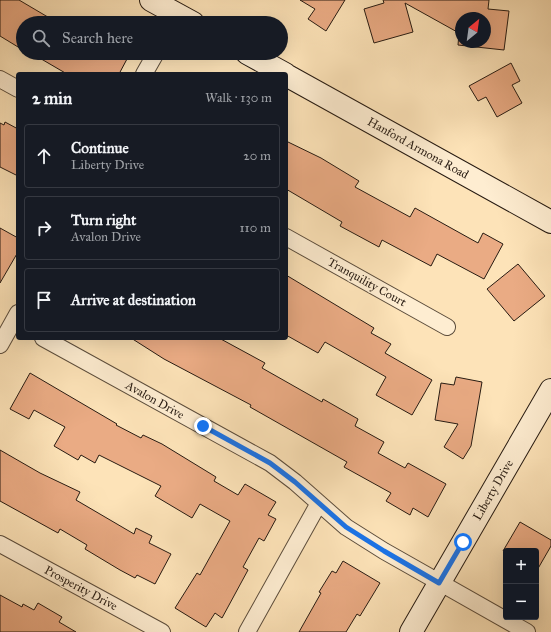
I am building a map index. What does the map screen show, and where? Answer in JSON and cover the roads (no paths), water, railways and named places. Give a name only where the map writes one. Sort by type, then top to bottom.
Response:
[{"type":"main road","points":[[152,0],[175,16]]},
{"type":"main road","name":"Hanford Armona Road","points":[[260,60],[282,72]]},
{"type":"main road","name":"Hanford Armona Road","points":[[288,75],[551,222]]},
{"type":"main road","name":"Liberty Drive","points":[[412,632],[551,390]]},
{"type":"street","points":[[145,72],[152,60]]},
{"type":"street","points":[[0,80],[16,88]]},
{"type":"street","name":"Tranquility Court","points":[[288,239],[447,326]]},
{"type":"street","points":[[0,346],[12,318]]},
{"type":"street","name":"Avalon Drive","points":[[47,340],[270,463],[346,527],[439,583],[527,632]]},
{"type":"street","points":[[247,632],[319,503]]},
{"type":"street","name":"Prosperity Drive","points":[[0,544],[162,632]]}]
